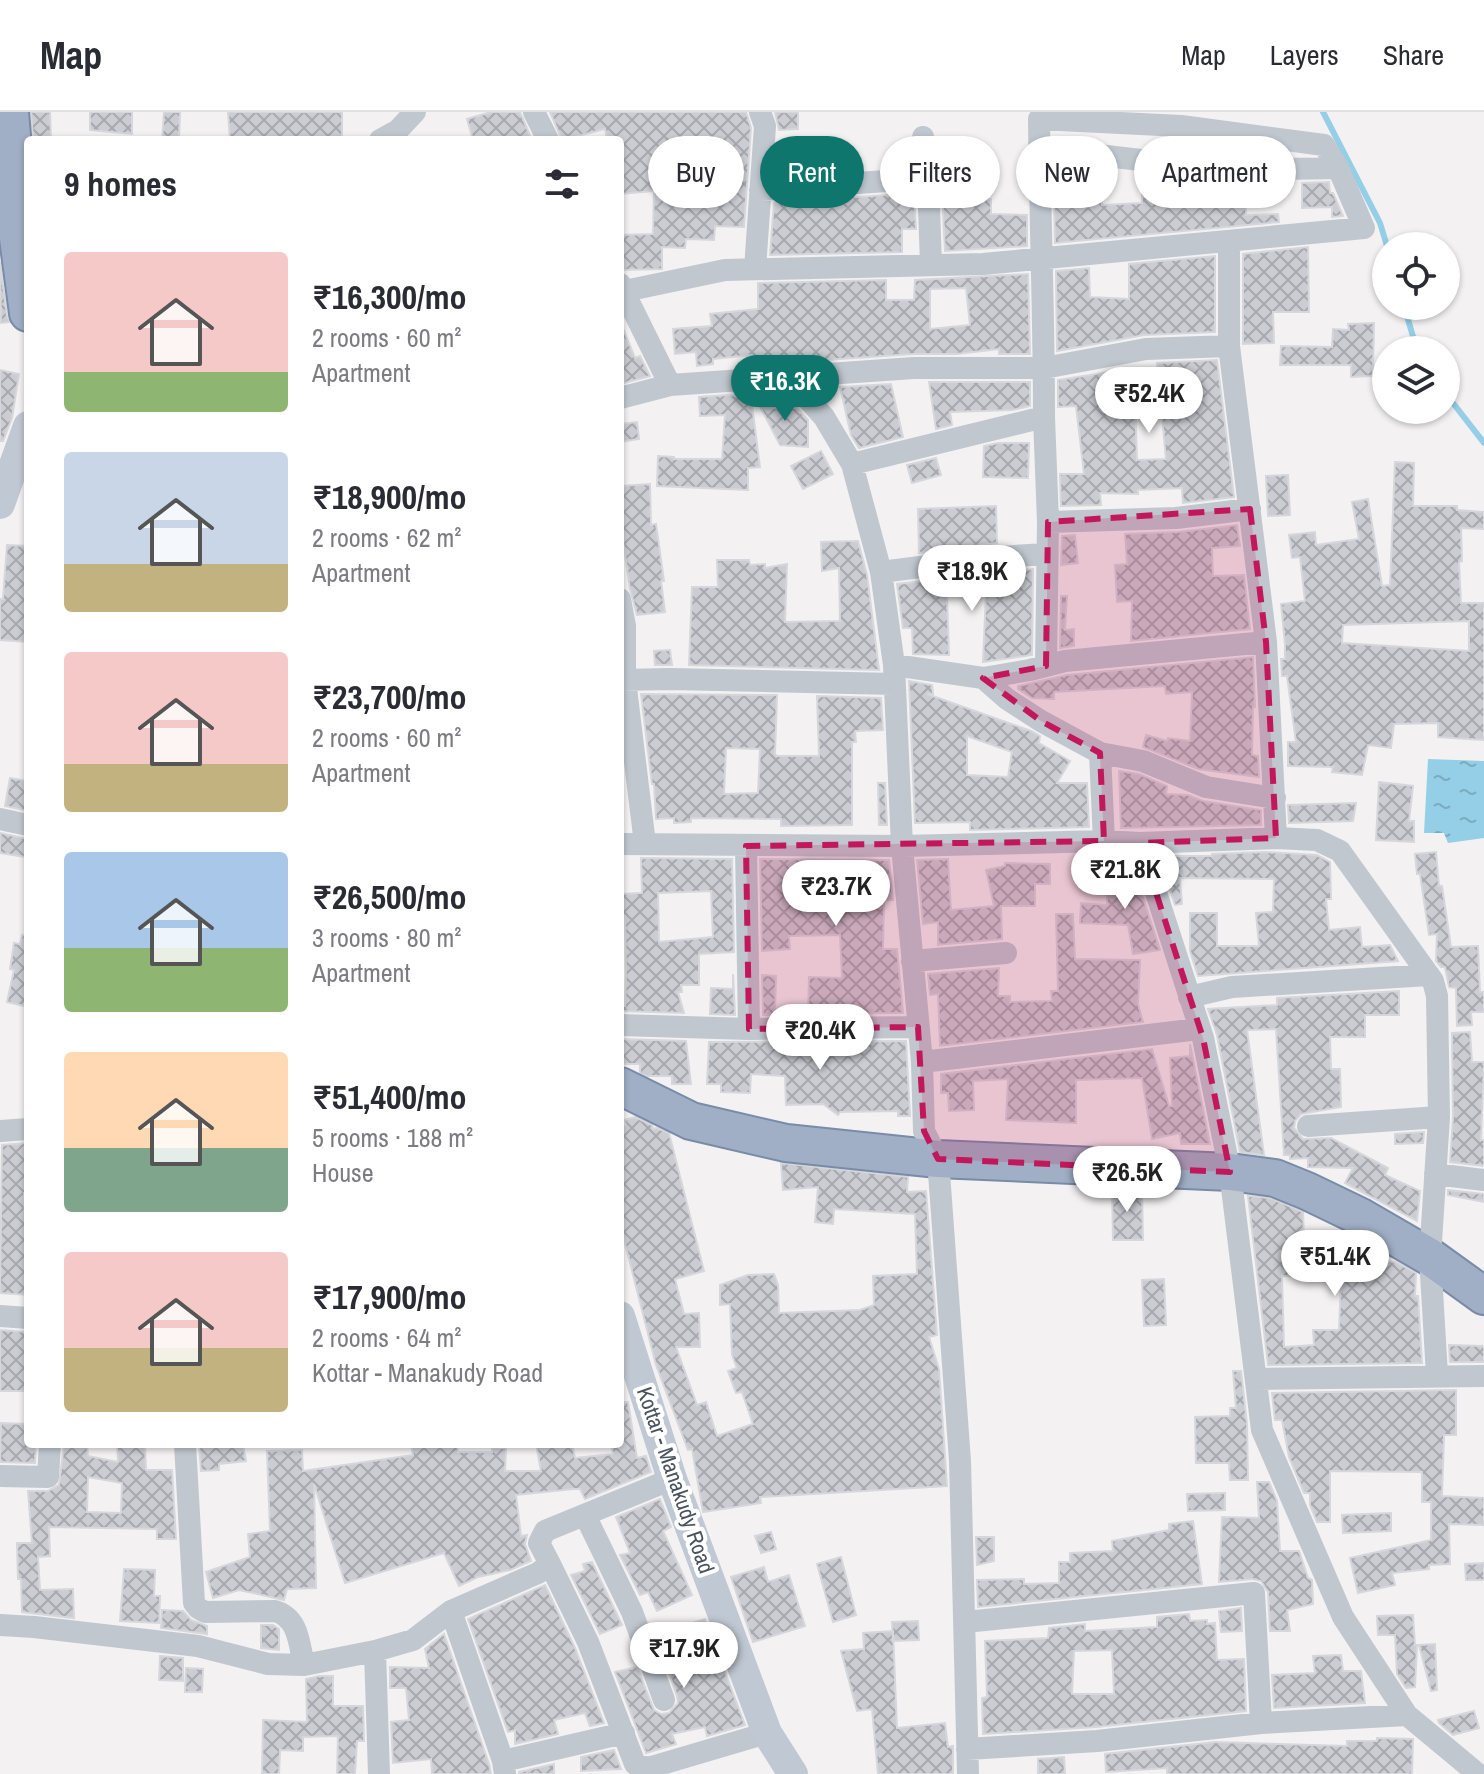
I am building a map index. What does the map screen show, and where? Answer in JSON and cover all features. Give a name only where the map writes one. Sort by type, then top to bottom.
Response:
[{"type":"highway","points":[[10,112],[16,232],[24,286]]},
{"type":"highway","points":[[624,1088],[691,1121],[786,1143],[938,1159],[1230,1172],[1275,1178],[1361,1217],[1430,1257],[1484,1296]]},
{"type":"main road","points":[[0,504],[5,474],[24,434]]},
{"type":"main road","name":"Kottar - Manakudy Road","points":[[624,1329],[672,1479],[767,1733],[793,1774]]},
{"type":"street","points":[[387,136],[398,130],[415,112]]},
{"type":"street","points":[[534,112],[546,136]]},
{"type":"street","points":[[760,112],[765,126],[764,136]]},
{"type":"street","points":[[624,288],[725,270],[931,265],[1040,258],[1364,228],[1338,168],[1324,145],[1181,126],[1039,119],[1039,136]]},
{"type":"street","points":[[1118,157],[1225,170],[1338,168]]},
{"type":"street","points":[[755,269],[760,190]]},
{"type":"street","points":[[929,208],[931,265]]},
{"type":"street","points":[[1040,208],[1048,522],[1046,666]]},
{"type":"street","points":[[1229,241],[1229,346],[1266,642],[1276,838]]},
{"type":"street","points":[[624,295],[670,385]]},
{"type":"street","points":[[624,397],[670,385],[914,368],[1044,368],[1146,349],[1229,346]]},
{"type":"street","points":[[783,379],[805,396],[824,417],[852,464],[881,572],[894,674],[902,846],[922,1062],[924,1131],[938,1159],[960,1461],[968,1774]]},
{"type":"street","points":[[852,464],[1044,417]]},
{"type":"street","points":[[1048,522],[1176,518],[1250,509]]},
{"type":"street","points":[[881,572],[1046,554]]},
{"type":"street","points":[[624,621],[624,644]]},
{"type":"street","points":[[624,680],[894,674],[983,678],[1065,661],[1266,642]]},
{"type":"street","points":[[983,678],[1007,699],[1041,721],[1100,753],[1143,761],[1206,787],[1275,798]]},
{"type":"street","points":[[624,694],[645,844]]},
{"type":"street","points":[[1100,753],[1104,841]]},
{"type":"street","points":[[0,819],[24,824]]},
{"type":"street","points":[[624,844],[902,846],[1276,838],[1317,840],[1340,851],[1429,975],[1437,996],[1439,1117],[1430,1257],[1437,1375]]},
{"type":"street","points":[[1140,843],[1199,1029],[1230,1172],[1262,1430],[1343,1617],[1407,1715],[1478,1774],[1484,1773]]},
{"type":"street","points":[[746,846],[749,1029]]},
{"type":"street","points":[[912,961],[1006,953]]},
{"type":"street","points":[[1189,997],[1232,987],[1429,975]]},
{"type":"street","points":[[624,1025],[749,1029],[918,1027]]},
{"type":"street","points":[[922,1062],[1199,1029]]},
{"type":"street","points":[[1308,1126],[1439,1117]]},
{"type":"street","points":[[0,1131],[24,1129]]},
{"type":"street","points":[[1435,1174],[1484,1180]]},
{"type":"street","points":[[0,1316],[24,1318]]},
{"type":"street","points":[[1256,1379],[1484,1376]]},
{"type":"street","points":[[0,1476],[48,1477],[50,1448]]},
{"type":"street","points":[[185,1448],[194,1603],[205,1612],[275,1611],[284,1614],[294,1625],[304,1665]]},
{"type":"street","points":[[672,1479],[541,1535],[539,1548],[588,1642],[635,1764],[648,1768],[767,1733]]},
{"type":"street","points":[[585,1515],[632,1612],[664,1700]]},
{"type":"street","points":[[0,1625],[198,1646],[268,1664],[304,1665],[413,1640],[451,1611],[538,1573],[550,1564]]},
{"type":"street","points":[[965,1622],[1254,1593],[1261,1723]]},
{"type":"street","points":[[451,1611],[504,1767],[624,1733]]},
{"type":"street","points":[[375,1651],[379,1774]]},
{"type":"street","points":[[967,1749],[1097,1741],[1261,1723],[1407,1715]]},
{"type":"highlighted area","points":[[1250,509],[1266,642],[1276,838],[1140,843],[1203,1038],[1230,1172],[938,1159],[924,1131],[918,1027],[749,1029],[746,846],[1104,841],[1100,753],[1041,721],[983,678],[1046,666],[1048,522]]},
{"type":"water","points":[[1428,759],[1484,761],[1484,838],[1448,843],[1444,833],[1424,833]]},
{"type":"building","points":[[31,112],[50,112],[51,136],[33,136]]},
{"type":"building","points":[[90,112],[132,112],[132,134],[90,130]]},
{"type":"building","points":[[164,112],[180,112],[179,136],[162,136]]},
{"type":"building","points":[[228,112],[342,112],[342,136],[230,136]]},
{"type":"building","points":[[491,112],[520,112],[530,136],[472,136],[467,119]]},
{"type":"building","points":[[550,112],[746,112],[751,128],[744,227],[715,226],[714,240],[686,239],[685,248],[662,247],[662,269],[624,270],[624,235],[653,234],[654,208],[744,208],[744,136],[648,136],[648,192],[624,194],[624,136],[606,136],[605,129],[578,136],[560,136]]},
{"type":"building","points":[[775,112],[798,112],[798,129],[779,130]]},
{"type":"building","points":[[1329,182],[1330,193],[1333,193],[1343,216],[1332,217],[1332,207],[1302,208],[1302,183]]},
{"type":"building","points":[[880,195],[880,208],[915,208],[916,229],[902,229],[902,252],[770,255],[774,208],[864,208],[864,197]]},
{"type":"building","points":[[1134,203],[1134,208],[1246,208],[1246,215],[1278,214],[1279,222],[1055,243],[1054,208],[1118,208],[1118,204]]},
{"type":"building","points":[[943,208],[991,208],[991,214],[1027,215],[1027,246],[945,251]]},
{"type":"building","points":[[1308,247],[1309,312],[1273,312],[1274,343],[1243,344],[1243,254]]},
{"type":"building","points":[[1215,256],[1215,332],[1144,335],[1057,351],[1056,271],[1089,268],[1090,297],[1129,299],[1129,264]]},
{"type":"building","points":[[0,262],[10,322],[1,323]]},
{"type":"building","points":[[1028,274],[1030,354],[999,354],[999,349],[767,364],[752,364],[752,355],[713,359],[713,364],[697,366],[696,352],[675,354],[673,329],[712,326],[710,314],[758,309],[758,283],[886,280],[886,300],[914,300],[915,280]],"holes":[[[966,288],[970,325],[930,329],[930,289]]]},
{"type":"building","points":[[1374,323],[1372,376],[1351,377],[1351,365],[1280,365],[1281,346],[1332,347],[1333,329],[1349,330],[1348,324]]},
{"type":"building","points":[[624,331],[635,358],[640,356],[650,376],[624,383]]},
{"type":"building","points":[[1217,360],[1234,497],[1183,503],[1182,488],[1138,490],[1138,494],[1100,493],[1101,505],[1061,506],[1060,474],[1084,474],[1076,406],[1058,407],[1058,380],[1134,368],[1137,460],[1166,459],[1157,363]]},
{"type":"building","points":[[0,370],[19,374],[12,418],[3,441],[0,441]]},
{"type":"building","points":[[929,382],[1030,382],[1030,406],[1012,410],[950,412],[952,425],[936,429]]},
{"type":"building","points":[[891,384],[903,437],[859,448],[851,435],[840,387]]},
{"type":"building","points":[[754,395],[774,396],[773,408],[797,408],[808,420],[808,447],[780,445]]},
{"type":"building","points":[[699,397],[751,397],[760,467],[748,468],[748,490],[657,486],[658,456],[722,459],[725,415],[700,416]]},
{"type":"building","points":[[637,422],[639,439],[624,441],[624,424]]},
{"type":"building","points":[[1029,443],[1028,478],[983,477],[984,446]]},
{"type":"building","points":[[821,451],[833,474],[803,489],[791,466]]},
{"type":"building","points":[[936,458],[941,475],[912,483],[907,465]]},
{"type":"building","points":[[1395,462],[1414,463],[1413,506],[1457,506],[1457,510],[1484,512],[1484,529],[1461,528],[1462,561],[1459,562],[1461,603],[1484,603],[1484,740],[1438,737],[1438,723],[1394,724],[1391,748],[1368,745],[1362,775],[1332,772],[1333,767],[1288,766],[1288,742],[1296,742],[1287,676],[1282,676],[1281,659],[1285,659],[1285,644],[1281,604],[1305,601],[1300,557],[1292,558],[1289,535],[1315,532],[1316,545],[1359,539],[1352,502],[1368,499],[1382,586],[1390,585]],"holes":[[[1469,621],[1469,651],[1342,643],[1343,625]]]},
{"type":"building","points":[[1288,475],[1290,515],[1268,516],[1266,476]]},
{"type":"building","points":[[650,484],[651,525],[656,524],[665,612],[637,615],[624,548],[624,486]]},
{"type":"building","points":[[996,506],[997,543],[919,553],[918,509]]},
{"type":"building","points":[[1237,525],[1240,546],[1212,548],[1213,576],[1244,575],[1250,629],[1131,641],[1132,601],[1117,602],[1115,565],[1127,564],[1125,534]]},
{"type":"building","points":[[1075,535],[1078,563],[1061,565],[1062,536]]},
{"type":"building","points":[[858,541],[867,575],[879,670],[689,665],[692,587],[718,587],[717,560],[749,560],[750,565],[765,564],[765,568],[787,564],[785,622],[840,621],[839,568],[822,571],[821,542]]},
{"type":"building","points":[[7,545],[24,546],[24,642],[0,640],[0,599],[3,599]]},
{"type":"building","points":[[1033,569],[1032,655],[983,662],[986,592],[947,595],[949,655],[913,654],[912,628],[903,628],[897,584]]},
{"type":"building","points":[[1061,596],[1067,596],[1065,630],[1074,629],[1074,646],[1060,648]]},
{"type":"building","points":[[670,650],[672,665],[655,665],[654,651]]},
{"type":"building","points":[[1253,657],[1255,707],[1252,755],[1258,756],[1259,777],[1198,769],[1143,747],[1146,735],[1167,741],[1168,738],[1190,741],[1192,692],[1166,694],[1165,686],[1054,692],[1054,699],[1032,698],[1018,689],[1018,686],[1067,675]]},
{"type":"building","points":[[909,681],[932,685],[933,694],[927,694],[1040,736],[1039,743],[1070,761],[1057,783],[1087,783],[1089,827],[970,830],[970,822],[915,823]],"holes":[[[967,736],[1012,752],[1008,777],[967,775]]]},
{"type":"building","points":[[641,694],[777,695],[777,756],[819,756],[817,696],[881,698],[883,730],[855,731],[856,742],[852,742],[852,825],[781,826],[781,819],[691,818],[691,822],[674,823],[674,818],[656,819]],"holes":[[[726,748],[760,749],[758,793],[724,794]]]},
{"type":"building","points":[[1119,771],[1139,774],[1167,786],[1166,794],[1188,795],[1203,801],[1261,810],[1261,825],[1121,828]]},
{"type":"building","points":[[10,778],[24,780],[24,810],[5,806]]},
{"type":"building","points":[[1379,782],[1413,786],[1409,821],[1414,821],[1414,842],[1376,840]]},
{"type":"building","points":[[878,783],[885,783],[887,825],[879,825]]},
{"type":"building","points":[[1356,803],[1353,821],[1289,823],[1288,805]]},
{"type":"building","points":[[0,833],[24,838],[24,857],[0,853]]},
{"type":"building","points":[[1265,852],[1317,855],[1330,862],[1331,899],[1326,899],[1329,930],[1360,927],[1362,947],[1390,945],[1398,961],[1198,976],[1190,951],[1190,913],[1217,913],[1217,946],[1259,946],[1256,913],[1273,912],[1274,879],[1180,878],[1182,904],[1175,905],[1159,856]]},
{"type":"building","points":[[1436,852],[1451,947],[1478,946],[1484,1012],[1471,1012],[1472,1025],[1457,1026],[1456,988],[1449,987],[1445,967],[1436,961],[1437,934],[1429,935],[1415,854]]},
{"type":"building","points":[[641,858],[732,859],[734,952],[699,954],[699,985],[681,985],[682,992],[678,992],[684,1013],[624,1011],[624,894],[642,893]],"holes":[[[711,891],[713,937],[659,942],[658,893]]]},
{"type":"building","points":[[760,859],[889,860],[893,900],[884,900],[883,949],[897,949],[903,1013],[808,1014],[809,977],[842,978],[840,935],[789,936],[790,949],[762,951]]},
{"type":"building","points":[[948,859],[951,910],[994,906],[986,870],[1005,866],[1005,863],[1050,864],[1050,884],[1035,884],[1035,906],[1001,906],[1002,939],[938,945],[938,922],[923,924],[917,860]]},
{"type":"building","points":[[1131,861],[1160,950],[1133,954],[1128,925],[1080,923],[1081,903],[1107,905],[1107,895],[1116,895],[1116,864],[1131,864]]},
{"type":"building","points":[[1056,914],[1073,914],[1075,959],[1140,960],[1138,1004],[1143,1022],[940,1046],[938,994],[930,995],[928,974],[999,968],[998,996],[1010,996],[1010,1002],[1052,1001],[1051,991],[1058,991]]},
{"type":"building","points":[[24,935],[24,1006],[7,1002],[14,970],[10,969],[14,943],[20,944]]},
{"type":"building","points":[[733,974],[735,1015],[710,1014],[711,988],[733,989]]},
{"type":"building","points":[[762,975],[776,976],[775,1015],[763,1015]]},
{"type":"building","points":[[1399,991],[1399,1015],[1365,1015],[1365,1037],[1330,1037],[1331,1069],[1340,1069],[1341,1107],[1301,1114],[1294,1128],[1303,1139],[1331,1138],[1388,1168],[1385,1175],[1420,1191],[1417,1221],[1345,1183],[1353,1168],[1308,1167],[1308,1158],[1290,1159],[1290,1155],[1284,1155],[1276,1029],[1247,1030],[1264,1155],[1240,1152],[1217,1035],[1208,1009],[1277,1005],[1277,998]]},
{"type":"building","points":[[1470,1032],[1472,1062],[1484,1062],[1481,1140],[1484,1140],[1484,1166],[1450,1162],[1452,1033]]},
{"type":"building","points":[[624,1039],[686,1041],[691,1084],[672,1084],[672,1076],[646,1076],[640,1073],[640,1064],[624,1064]]},
{"type":"building","points":[[906,1041],[910,1116],[898,1116],[898,1111],[840,1112],[838,1115],[823,1104],[786,1105],[785,1076],[751,1074],[750,1093],[721,1092],[721,1084],[707,1084],[709,1042]]},
{"type":"building","points":[[1190,1044],[1210,1144],[1181,1144],[1180,1133],[1152,1139],[1142,1078],[1076,1080],[1076,1123],[1006,1120],[1008,1079],[973,1081],[974,1110],[949,1111],[948,1093],[941,1093],[941,1074],[1152,1049],[1169,1106],[1172,1106],[1170,1058],[1190,1056]]},
{"type":"building","points":[[635,1117],[652,1125],[653,1129],[669,1133],[704,1271],[675,1279],[684,1314],[699,1313],[700,1347],[676,1347],[697,1405],[706,1402],[717,1436],[753,1424],[742,1392],[736,1393],[728,1371],[737,1368],[732,1355],[730,1304],[720,1305],[720,1285],[748,1275],[774,1274],[778,1285],[779,1313],[860,1310],[874,1305],[873,1276],[917,1274],[915,1214],[834,1209],[833,1224],[815,1222],[818,1187],[783,1190],[781,1163],[908,1177],[907,1192],[926,1191],[937,1335],[929,1337],[939,1369],[947,1486],[760,1497],[761,1503],[703,1512],[692,1449],[688,1450],[656,1365],[624,1240],[624,1120]]},
{"type":"building","points":[[1424,1132],[1423,1143],[1395,1144],[1395,1134]]},
{"type":"building","points":[[24,1143],[24,1295],[0,1293],[2,1145]]},
{"type":"building","points":[[1112,1188],[1142,1189],[1143,1240],[1113,1240]]},
{"type":"building","points":[[1448,1190],[1484,1194],[1484,1202],[1448,1195]]},
{"type":"building","points":[[1248,1196],[1270,1198],[1303,1212],[1304,1237],[1296,1238],[1297,1276],[1282,1276],[1284,1347],[1314,1345],[1313,1330],[1339,1330],[1343,1232],[1356,1238],[1352,1250],[1363,1251],[1363,1260],[1396,1262],[1416,1273],[1415,1296],[1418,1296],[1422,1363],[1268,1365]]},
{"type":"building","points":[[1164,1279],[1166,1325],[1144,1326],[1142,1280]]},
{"type":"building","points":[[0,1330],[24,1332],[24,1391],[0,1391]]},
{"type":"building","points":[[1449,1345],[1484,1346],[1484,1362],[1450,1362]]},
{"type":"building","points":[[1233,1371],[1241,1371],[1247,1424],[1248,1480],[1230,1480],[1229,1463],[1196,1463],[1195,1417],[1230,1416],[1230,1408],[1236,1408]]},
{"type":"building","points":[[1456,1390],[1456,1435],[1444,1435],[1442,1496],[1484,1498],[1484,1525],[1449,1524],[1450,1564],[1392,1573],[1395,1585],[1358,1593],[1350,1558],[1431,1540],[1431,1502],[1422,1502],[1422,1472],[1330,1471],[1330,1522],[1317,1522],[1310,1505],[1310,1493],[1304,1493],[1289,1457],[1282,1420],[1275,1420],[1272,1393]]},
{"type":"building","points":[[624,1402],[628,1402],[637,1458],[646,1456],[651,1472],[585,1499],[580,1489],[516,1495],[521,1536],[527,1535],[525,1544],[531,1561],[510,1570],[478,1577],[459,1586],[444,1553],[345,1583],[314,1484],[316,1588],[287,1589],[284,1600],[239,1590],[213,1598],[206,1572],[250,1557],[248,1534],[270,1531],[267,1451],[302,1450],[303,1471],[413,1455],[412,1448],[492,1452],[492,1448],[506,1448],[505,1471],[541,1471],[537,1448],[573,1448],[575,1458],[613,1454],[612,1448],[624,1448]]},
{"type":"building","points":[[1,1423],[24,1424],[24,1448],[36,1448],[35,1463],[0,1462]]},
{"type":"building","points":[[64,1448],[87,1448],[88,1456],[118,1462],[117,1448],[145,1448],[146,1470],[172,1470],[176,1539],[157,1539],[157,1529],[49,1527],[50,1556],[38,1557],[40,1590],[73,1589],[74,1618],[22,1612],[17,1543],[32,1543],[28,1491],[48,1491],[59,1485]],"holes":[[[88,1477],[122,1483],[121,1513],[87,1512]]]},
{"type":"building","points":[[199,1448],[244,1448],[246,1461],[219,1464],[219,1470],[201,1471]]},
{"type":"building","points":[[1257,1482],[1269,1482],[1277,1501],[1280,1551],[1299,1551],[1308,1578],[1312,1580],[1313,1604],[1287,1610],[1290,1631],[1270,1631],[1268,1592],[1261,1581],[1219,1582],[1222,1517],[1259,1518]]},
{"type":"building","points":[[1225,1493],[1225,1510],[1188,1511],[1187,1494]]},
{"type":"building","points":[[660,1499],[671,1527],[663,1531],[692,1595],[657,1611],[648,1592],[640,1595],[620,1555],[630,1553],[616,1517]]},
{"type":"building","points":[[1391,1513],[1391,1531],[1343,1533],[1342,1515]]},
{"type":"building","points":[[1193,1521],[1202,1584],[978,1607],[977,1580],[1024,1579],[1024,1584],[1059,1583],[1059,1562],[1070,1562],[1070,1553],[1113,1551],[1112,1541],[1169,1530],[1169,1524]]},
{"type":"building","points":[[771,1532],[776,1549],[761,1553],[755,1536]]},
{"type":"building","points":[[976,1537],[994,1537],[994,1561],[977,1565]]},
{"type":"building","points":[[841,1557],[856,1615],[833,1622],[817,1564]]},
{"type":"building","points":[[592,1562],[622,1625],[600,1634],[571,1575],[585,1571],[583,1564]]},
{"type":"building","points":[[1484,1563],[1484,1580],[1466,1580],[1465,1564]]},
{"type":"building","points":[[764,1567],[768,1582],[789,1575],[805,1626],[753,1642],[731,1577]]},
{"type":"building","points":[[124,1569],[155,1570],[154,1596],[160,1596],[159,1623],[120,1621]]},
{"type":"building","points":[[545,1585],[575,1648],[604,1723],[590,1726],[585,1713],[554,1720],[558,1734],[515,1744],[515,1730],[508,1732],[468,1619]]},
{"type":"building","points":[[1241,1608],[1242,1631],[1221,1632],[1219,1611]]},
{"type":"building","points":[[162,1610],[183,1611],[191,1620],[207,1626],[207,1634],[161,1628]]},
{"type":"building","points":[[1189,1614],[1190,1621],[1215,1623],[1217,1660],[1244,1659],[1246,1711],[1096,1727],[983,1734],[982,1698],[987,1697],[985,1641],[1048,1638],[1049,1628],[1085,1624],[1085,1631],[1157,1627],[1157,1617]],"holes":[[[1112,1650],[1114,1694],[1072,1694],[1074,1651]]]},
{"type":"building","points":[[1413,1615],[1417,1645],[1415,1687],[1406,1688],[1397,1674],[1395,1635],[1378,1635],[1377,1616]]},
{"type":"building","points":[[705,1619],[745,1725],[707,1736],[705,1727],[672,1734],[676,1744],[646,1753],[615,1672],[637,1667],[654,1710],[661,1714],[669,1713],[678,1703],[677,1696],[655,1635]]},
{"type":"building","points":[[918,1621],[919,1640],[893,1641],[892,1622]]},
{"type":"building","points":[[261,1625],[273,1625],[279,1629],[279,1650],[261,1648]]},
{"type":"building","points":[[893,1631],[897,1728],[945,1723],[948,1747],[953,1746],[953,1774],[878,1774],[872,1709],[857,1711],[841,1651],[864,1649],[863,1633]]},
{"type":"building","points":[[444,1634],[491,1774],[432,1774],[431,1759],[393,1763],[391,1722],[409,1720],[406,1688],[390,1688],[390,1667],[429,1668],[425,1649]]},
{"type":"building","points":[[1435,1644],[1437,1690],[1431,1691],[1419,1645]]},
{"type":"building","points":[[1341,1655],[1343,1671],[1361,1671],[1365,1703],[1274,1708],[1272,1675],[1315,1673],[1313,1656]]},
{"type":"building","points":[[160,1656],[183,1658],[183,1681],[159,1680]]},
{"type":"building","points":[[186,1668],[203,1669],[202,1692],[185,1692]]},
{"type":"building","points":[[333,1676],[333,1706],[363,1706],[364,1741],[357,1741],[355,1774],[337,1774],[338,1736],[303,1737],[303,1751],[280,1750],[279,1774],[262,1774],[263,1720],[307,1722],[306,1679]]},
{"type":"building","points":[[1474,1711],[1479,1728],[1453,1735],[1438,1720]]},
{"type":"building","points":[[1377,1738],[1413,1739],[1412,1774],[1167,1774],[1167,1768],[1106,1772],[1105,1754],[1215,1742],[1347,1746],[1347,1741],[1377,1741]]},
{"type":"building","points":[[614,1750],[621,1769],[581,1771],[581,1757]]},
{"type":"building","points":[[1064,1757],[1065,1774],[1038,1774],[1038,1759]]},
{"type":"building","points":[[554,1764],[554,1774],[519,1774],[519,1772]]},
{"type":"waterway","points":[[1323,112],[1383,232]]},
{"type":"waterway","points":[[1408,320],[1413,336]]},
{"type":"waterway","points":[[1460,412],[1484,443]]}]
